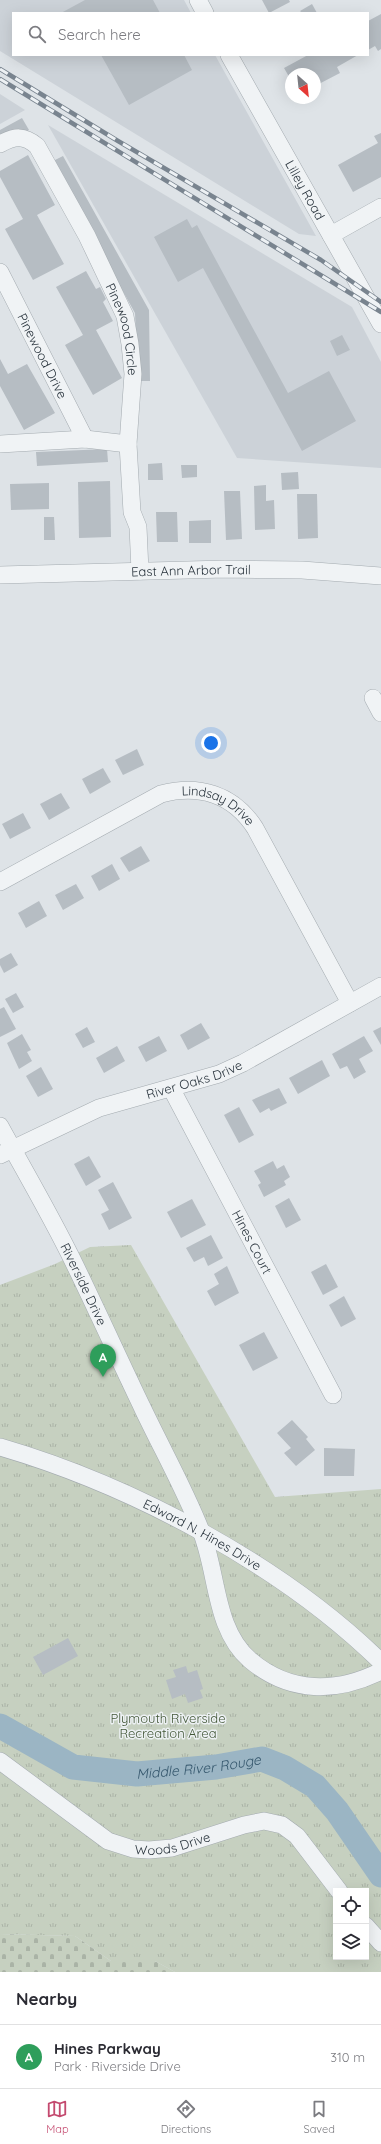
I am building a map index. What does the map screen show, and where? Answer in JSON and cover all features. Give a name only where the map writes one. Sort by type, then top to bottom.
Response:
[{"type":"street","points":[[198,0],[204,12]]},
{"type":"street","name":"Lilley Road","points":[[230,56],[381,324]]},
{"type":"street","name":"Pinewood Circle","points":[[0,144],[20,137],[30,140],[37,146],[87,236],[125,316],[133,374],[128,444]]},
{"type":"street","points":[[331,235],[381,207]]},
{"type":"street","name":"Pinewood Drive","points":[[0,272],[85,439]]},
{"type":"street","points":[[0,444],[85,439],[128,444],[132,512],[138,526],[135,571]]},
{"type":"street","name":"East Ann Arbor Trail","points":[[0,575],[281,569],[381,576]]},
{"type":"street","points":[[373,698],[381,713]]},
{"type":"street","name":"Lindsay Drive","points":[[0,882],[161,794],[188,789],[202,790],[217,794],[240,809],[255,828],[350,1003]]},
{"type":"street","name":"River Oaks Drive","points":[[6,1152],[99,1108],[136,1096],[171,1088],[219,1074],[243,1063],[381,986]]},
{"type":"street","name":"Hines Court","points":[[171,1088],[333,1395]]},
{"type":"street","name":"Riverside Drive","points":[[0,1126],[6,1152],[71,1258],[202,1532],[214,1585],[233,1639],[250,1660],[276,1677],[312,1688],[343,1686],[363,1680],[381,1671]]},
{"type":"street","name":"Edward N. Hines Drive","points":[[0,1447],[56,1465],[107,1486],[202,1532],[262,1568],[321,1610],[357,1639],[381,1662]]},
{"type":"street","name":"Woods Drive","points":[[0,1761],[108,1841],[132,1849],[149,1850],[172,1848],[244,1825],[264,1821],[282,1825],[297,1836],[337,1888]]},
{"type":"street","points":[[369,1929],[381,1943]]},
{"type":"shaded area","points":[[0,0],[184,0],[190,12],[12,12],[12,56],[216,56],[316,236],[299,234],[0,51]]},
{"type":"shaded area","points":[[0,94],[25,110],[0,124]]},
{"type":"shaded area","points":[[48,125],[352,307],[381,362],[381,468],[237,458]]},
{"type":"green space","name":"Plymouth Riverside Recreation Area","points":[[131,1245],[275,1497],[381,1489],[381,1972],[175,1972],[155,1961],[111,1961],[75,1936],[0,1934],[0,1285],[55,1264],[90,1247]]},
{"type":"green space","points":[[0,1934],[75,1936],[111,1961],[155,1961],[175,1972],[0,1972]]},
{"type":"building","points":[[85,0],[153,0],[159,12],[63,12]]},
{"type":"building","points":[[262,0],[289,0],[290,2],[268,12]]},
{"type":"building","points":[[312,4],[316,12],[301,12],[300,11]]},
{"type":"building","points":[[381,14],[381,49],[378,51],[375,46],[369,49],[369,20]]},
{"type":"building","points":[[102,56],[185,56],[192,70],[129,105]]},
{"type":"building","points":[[306,56],[356,56],[337,67],[340,73],[321,83],[321,68],[285,68],[285,70],[284,68]]},
{"type":"building","points":[[22,118],[29,130],[0,146],[0,130]]},
{"type":"building","points":[[381,133],[381,177],[353,192],[338,165],[378,143],[374,136]]},
{"type":"building","points":[[28,155],[55,205],[37,215],[64,264],[33,280],[5,229],[23,219],[0,177],[0,171]]},
{"type":"building","points":[[63,156],[149,310],[150,381],[138,381],[135,313],[51,162]]},
{"type":"building","points":[[187,219],[192,228],[197,225],[288,393],[329,371],[356,421],[302,451],[203,268],[178,282],[154,237]]},
{"type":"building","points":[[86,271],[96,289],[100,287],[106,299],[103,302],[113,321],[96,330],[122,378],[93,395],[65,345],[83,335],[56,287]]},
{"type":"building","points":[[342,335],[350,350],[337,356],[330,341]]},
{"type":"building","points":[[0,359],[8,374],[27,364],[55,413],[24,430],[0,386]]},
{"type":"building","points":[[107,449],[108,462],[37,466],[36,452]]},
{"type":"building","points":[[162,463],[163,480],[148,480],[148,464]]},
{"type":"building","points":[[181,465],[197,465],[197,477],[182,478]]},
{"type":"building","points":[[298,472],[299,489],[282,490],[281,473]]},
{"type":"building","points":[[110,481],[111,537],[79,538],[78,482]]},
{"type":"building","points":[[49,483],[49,509],[11,510],[10,484]]},
{"type":"building","points":[[266,485],[266,501],[274,500],[275,529],[255,530],[254,486]]},
{"type":"building","points":[[224,491],[240,491],[242,539],[226,540]]},
{"type":"building","points":[[297,494],[317,494],[318,538],[298,539]]},
{"type":"building","points":[[156,512],[177,512],[178,542],[157,542]]},
{"type":"building","points":[[44,517],[54,517],[55,540],[44,540]]},
{"type":"building","points":[[211,520],[211,543],[189,543],[189,521]]},
{"type":"building","points":[[137,749],[144,765],[123,775],[115,760]]},
{"type":"building","points":[[103,768],[111,782],[90,794],[82,779]]},
{"type":"building","points":[[61,793],[70,808],[49,820],[40,804]]},
{"type":"building","points":[[23,813],[31,828],[10,839],[2,824]]},
{"type":"building","points":[[141,846],[150,861],[129,872],[120,858]]},
{"type":"building","points":[[112,864],[120,879],[99,891],[91,876]]},
{"type":"building","points":[[76,884],[84,898],[63,910],[55,895]]},
{"type":"building","points":[[39,901],[47,916],[26,928],[18,913]]},
{"type":"building","points":[[11,953],[18,965],[4,973],[0,965],[0,959]]},
{"type":"building","points":[[16,993],[24,1007],[13,1013],[5,999]]},
{"type":"building","points":[[4,1007],[16,1029],[0,1037],[0,1009]]},
{"type":"building","points":[[201,1023],[210,1038],[188,1050],[180,1035]]},
{"type":"building","points":[[87,1027],[95,1042],[83,1048],[75,1034]]},
{"type":"building","points":[[381,1027],[381,1045],[373,1031]]},
{"type":"building","points":[[22,1034],[31,1050],[27,1052],[32,1061],[19,1069],[7,1043]]},
{"type":"building","points":[[159,1036],[167,1051],[146,1062],[138,1047]]},
{"type":"building","points":[[364,1036],[373,1051],[359,1059],[366,1072],[354,1079],[347,1066],[340,1069],[332,1054]]},
{"type":"building","points":[[117,1046],[125,1061],[104,1073],[96,1058]]},
{"type":"building","points":[[322,1060],[330,1076],[298,1094],[289,1078]]},
{"type":"building","points":[[41,1067],[53,1089],[38,1097],[26,1076]]},
{"type":"building","points":[[279,1088],[287,1103],[271,1111],[269,1108],[260,1113],[252,1100]]},
{"type":"building","points":[[239,1107],[254,1135],[239,1143],[224,1115]]},
{"type":"building","points":[[89,1156],[101,1177],[86,1186],[74,1164]]},
{"type":"building","points":[[273,1161],[277,1169],[284,1165],[290,1177],[284,1181],[286,1185],[264,1197],[258,1185],[261,1183],[254,1171]]},
{"type":"building","points":[[113,1182],[132,1218],[109,1230],[101,1214],[109,1210],[98,1190]]},
{"type":"building","points":[[289,1198],[301,1220],[286,1228],[275,1206]]},
{"type":"building","points":[[192,1199],[206,1225],[181,1238],[167,1212]]},
{"type":"building","points":[[211,1235],[223,1258],[208,1266],[204,1257],[194,1262],[186,1248]]},
{"type":"building","points":[[326,1264],[338,1287],[323,1295],[311,1272]]},
{"type":"building","points":[[227,1266],[239,1293],[215,1306],[207,1291],[219,1284],[214,1274]]},
{"type":"building","points":[[344,1296],[356,1319],[341,1327],[329,1305]]},
{"type":"building","points":[[264,1332],[278,1358],[253,1371],[239,1345]]},
{"type":"building","points":[[292,1420],[308,1437],[306,1439],[315,1450],[296,1466],[284,1453],[291,1448],[277,1433]]},
{"type":"building","points":[[324,1448],[355,1449],[354,1476],[324,1476]]},
{"type":"building","points":[[68,1638],[78,1656],[43,1675],[33,1657]]},
{"type":"building","points":[[186,1666],[188,1673],[197,1670],[203,1689],[200,1690],[203,1698],[188,1703],[185,1694],[172,1699],[166,1680],[176,1677],[173,1670]]},
{"type":"waterway","name":"Middle River Rouge","points":[[0,1726],[73,1767],[137,1774],[216,1767],[262,1759],[285,1768],[315,1786],[337,1811],[381,1875]]},
{"type":"railway","points":[[0,69],[118,141],[321,260],[381,302]]},
{"type":"railway","points":[[0,79],[381,312]]},
{"type":"place","name":"Hines Parkway","points":[[103,1377]]}]
